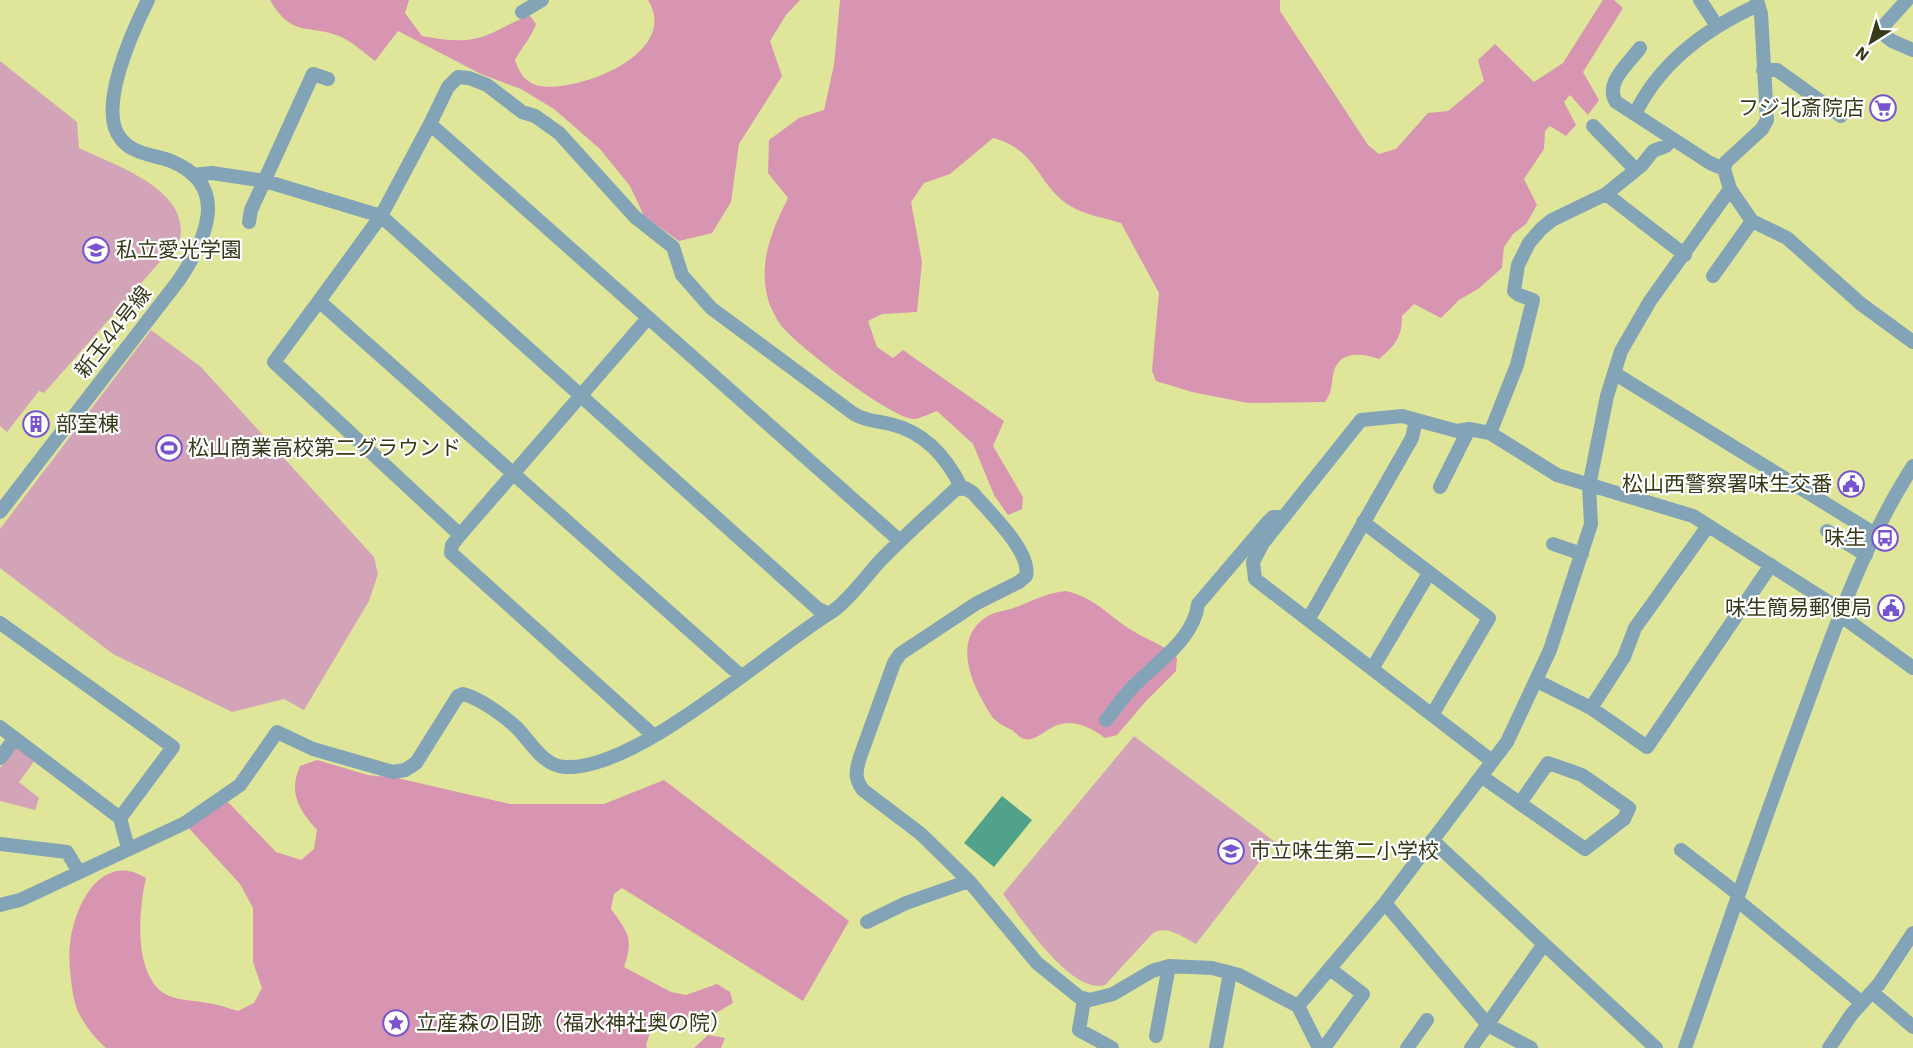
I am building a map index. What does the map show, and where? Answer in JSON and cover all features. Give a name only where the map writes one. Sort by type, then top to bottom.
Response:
[{"type":"street","points":[[148,0],[134,28],[112,101],[113,119],[120,139],[140,152],[172,162],[193,175],[212,173],[265,181],[381,216],[818,609],[827,613]]},
{"type":"street","points":[[522,12],[542,0]]},
{"type":"street","points":[[1700,0],[1717,26]]},
{"type":"street","points":[[1907,0],[1879,31],[1913,50]]},
{"type":"street","points":[[1635,114],[1643,97],[1680,53],[1717,26],[1758,2],[1761,14],[1767,120],[1762,129],[1726,162],[1724,169],[1730,189],[1752,221],[1787,238],[1861,304],[1913,342]]},
{"type":"street","points":[[1640,48],[1612,86],[1611,94],[1616,102],[1672,139],[1724,169]]},
{"type":"street","points":[[1763,70],[1777,70],[1841,116]]},
{"type":"street","points":[[249,222],[251,210],[313,74],[328,79]]},
{"type":"street","points":[[460,535],[274,363],[381,216],[448,87],[458,78],[469,78],[487,86],[522,112],[535,116],[559,133],[635,217],[673,248],[678,255],[677,268],[711,308],[854,414],[871,421],[912,431],[923,437],[955,474],[962,489]]},
{"type":"street","points":[[430,124],[900,541]]},
{"type":"street","points":[[1593,126],[1636,170]]},
{"type":"street","points":[[1490,433],[1517,365],[1533,300],[1514,291],[1518,265],[1529,243],[1552,220],[1606,194],[1636,170],[1653,151],[1666,146],[1672,139]]},
{"type":"street","name":"新玉44号線","points":[[0,512],[179,280],[198,251],[210,217],[203,189],[193,175]]},
{"type":"street","points":[[1299,1006],[1385,903],[1507,742],[1538,681],[1564,611],[1591,524],[1589,486],[1620,351],[1633,327],[1730,189]]},
{"type":"street","points":[[1606,194],[1685,255]]},
{"type":"street","points":[[1713,276],[1752,221]]},
{"type":"street","points":[[319,301],[513,476],[741,676]]},
{"type":"street","points":[[648,318],[582,397],[460,535],[452,545],[451,553],[654,736]]},
{"type":"street","points":[[1614,373],[1875,534]]},
{"type":"street","points":[[1492,761],[1255,579],[1253,573],[1256,553],[1361,420],[1402,416],[1458,431],[1469,429],[1490,433],[1557,475],[1693,516],[1840,612],[1913,668]]},
{"type":"street","points":[[1308,620],[1412,438],[1416,420]]},
{"type":"street","points":[[1440,487],[1469,429]]},
{"type":"street","points":[[1685,1048],[1840,612],[1875,534],[1913,466]]},
{"type":"street","points":[[0,905],[20,900],[184,823],[240,785],[277,732],[313,749],[393,772],[405,770],[416,763],[463,693],[507,719],[533,747],[555,765],[565,767],[593,764],[613,758],[654,736],[834,610],[900,541],[956,489],[962,489],[973,493],[1017,546],[1026,560],[1026,576],[978,603],[900,654],[894,663],[856,771],[856,781],[863,790],[921,834],[969,881],[1022,947],[1084,1000],[1098,999],[1113,994],[1152,971],[1169,966],[1212,968],[1269,989],[1299,1006],[1319,1048]]},
{"type":"street","points":[[1106,720],[1129,690],[1160,664],[1197,616],[1198,604],[1267,523],[1273,517],[1284,517]]},
{"type":"street","points":[[1363,522],[1489,618],[1432,715]]},
{"type":"street","points":[[1591,708],[1624,657],[1635,628],[1708,526]]},
{"type":"street","points":[[1827,531],[1866,555]]},
{"type":"street","points":[[1553,544],[1582,554]]},
{"type":"street","points":[[1538,681],[1591,708],[1647,747],[1770,565]]},
{"type":"street","points":[[1372,669],[1430,573]]},
{"type":"street","points":[[0,623],[173,747],[120,818]]},
{"type":"street","points":[[0,727],[120,818],[128,848]]},
{"type":"street","points":[[0,758],[15,738]]},
{"type":"street","points":[[1481,776],[1585,849],[1624,819],[1629,808],[1582,775],[1548,763],[1520,803]]},
{"type":"street","points":[[1432,840],[1656,1048]]},
{"type":"street","points":[[0,844],[67,852],[80,872]]},
{"type":"street","points":[[1681,850],[1862,1003]]},
{"type":"street","points":[[867,922],[906,903],[969,881]]},
{"type":"street","points":[[1385,903],[1488,1025],[1531,1048]]},
{"type":"street","points":[[1829,1048],[1913,933]]},
{"type":"street","points":[[1472,1048],[1544,944]]},
{"type":"street","points":[[1156,1036],[1169,966]]},
{"type":"street","points":[[1324,1048],[1363,994],[1330,969]]},
{"type":"street","points":[[1216,1048],[1230,973]]},
{"type":"street","points":[[1872,992],[1913,1027]]},
{"type":"street","points":[[1084,1000],[1079,1030],[1112,1048]]},
{"type":"street","points":[[1407,1048],[1427,1020]]},
{"type":"shaded area","points":[[270,0],[409,0],[405,13],[422,36],[450,40],[485,36],[530,16],[536,24],[515,60],[523,76],[530,82],[539,86],[557,86],[578,83],[600,76],[621,66],[639,52],[651,37],[654,19],[648,0],[800,0],[786,15],[770,41],[782,76],[739,144],[731,202],[712,233],[679,241],[644,216],[630,186],[600,149],[554,109],[521,89],[481,74],[398,31],[375,61],[344,38],[293,25],[278,12]]},
{"type":"shaded area","points":[[840,0],[1280,0],[1280,11],[1368,145],[1379,154],[1396,149],[1428,113],[1448,111],[1484,81],[1478,60],[1495,44],[1534,82],[1563,63],[1603,0],[1614,0],[1623,8],[1583,72],[1599,100],[1588,115],[1570,95],[1564,102],[1576,125],[1566,136],[1550,126],[1545,131],[1544,149],[1524,179],[1537,205],[1526,224],[1513,234],[1504,247],[1502,268],[1478,289],[1459,300],[1441,318],[1414,304],[1402,316],[1401,330],[1396,340],[1379,359],[1365,355],[1351,355],[1340,361],[1325,402],[1248,403],[1192,392],[1156,381],[1152,371],[1159,293],[1121,223],[1072,207],[1052,190],[1020,151],[1008,143],[993,138],[950,174],[924,183],[911,202],[922,262],[917,312],[882,314],[868,321],[877,347],[893,358],[903,350],[1004,421],[993,446],[1023,497],[1022,509],[1008,515],[994,495],[973,444],[937,411],[915,419],[887,408],[866,395],[789,334],[778,322],[769,302],[765,286],[768,247],[788,198],[768,173],[769,140],[799,118],[824,110],[834,65]]},
{"type":"shaded area","name":"私立愛光学園","points":[[0,61],[77,122],[79,148],[146,181],[162,193],[173,206],[180,221],[180,239],[44,393],[39,391],[7,432],[0,426]]},
{"type":"shaded area","name":"松山商業高校第二グラウンド","points":[[151,330],[201,367],[374,557],[378,574],[369,601],[304,710],[284,699],[232,712],[113,654],[0,568],[0,529]]},
{"type":"shaded area","points":[[1066,591],[1087,599],[1128,628],[1167,650],[1177,658],[1176,671],[1117,735],[1105,738],[1073,723],[1062,724],[1037,737],[1022,738],[996,720],[988,710],[972,677],[967,654],[968,643],[971,633],[988,616],[1047,595]]},
{"type":"shaded area","points":[[1134,736],[1275,842],[1196,944],[1170,931],[1153,933],[1105,985],[1092,985],[1077,978],[1048,952],[1003,894]]},
{"type":"shaded area","points":[[17,744],[36,759],[19,782],[39,798],[35,810],[0,801],[0,768]]},
{"type":"shaded area","points":[[317,760],[368,775],[397,778],[510,804],[604,804],[664,780],[849,921],[803,1001],[622,888],[614,894],[611,909],[628,936],[629,949],[624,967],[671,992],[686,995],[717,984],[730,992],[733,1003],[711,1016],[669,1019],[652,1027],[647,1048],[106,1048],[91,1032],[78,1012],[70,972],[69,950],[77,914],[93,886],[103,877],[116,871],[130,871],[146,878],[140,922],[142,954],[146,969],[162,992],[178,999],[215,1004],[238,1011],[254,1003],[262,988],[253,962],[253,908],[240,884],[187,826],[228,802],[276,852],[301,860],[314,849],[317,830],[297,801],[295,785],[300,766]]},
{"type":"shaded area","points":[[708,1035],[725,1038],[721,1048],[694,1048]]},
{"type":"water","points":[[1002,796],[1032,820],[994,867],[964,843]]},
{"type":"place","name":"フジ北斎院店","points":[[1883,108]]},
{"type":"place","name":"私立愛光学園","points":[[96,250]]},
{"type":"place","name":"部室棟","points":[[36,424]]},
{"type":"place","name":"松山商業高校第二グラウンド","points":[[169,448]]},
{"type":"place","name":"松山西警察署味生交番","points":[[1851,484]]},
{"type":"place","name":"味生","points":[[1885,538]]},
{"type":"place","name":"味生簡易郵便局","points":[[1891,608]]},
{"type":"place","name":"市立味生第二小学校","points":[[1231,851]]},
{"type":"place","name":"立産森の旧跡（福水神社奥の院）","points":[[396,1023]]}]
